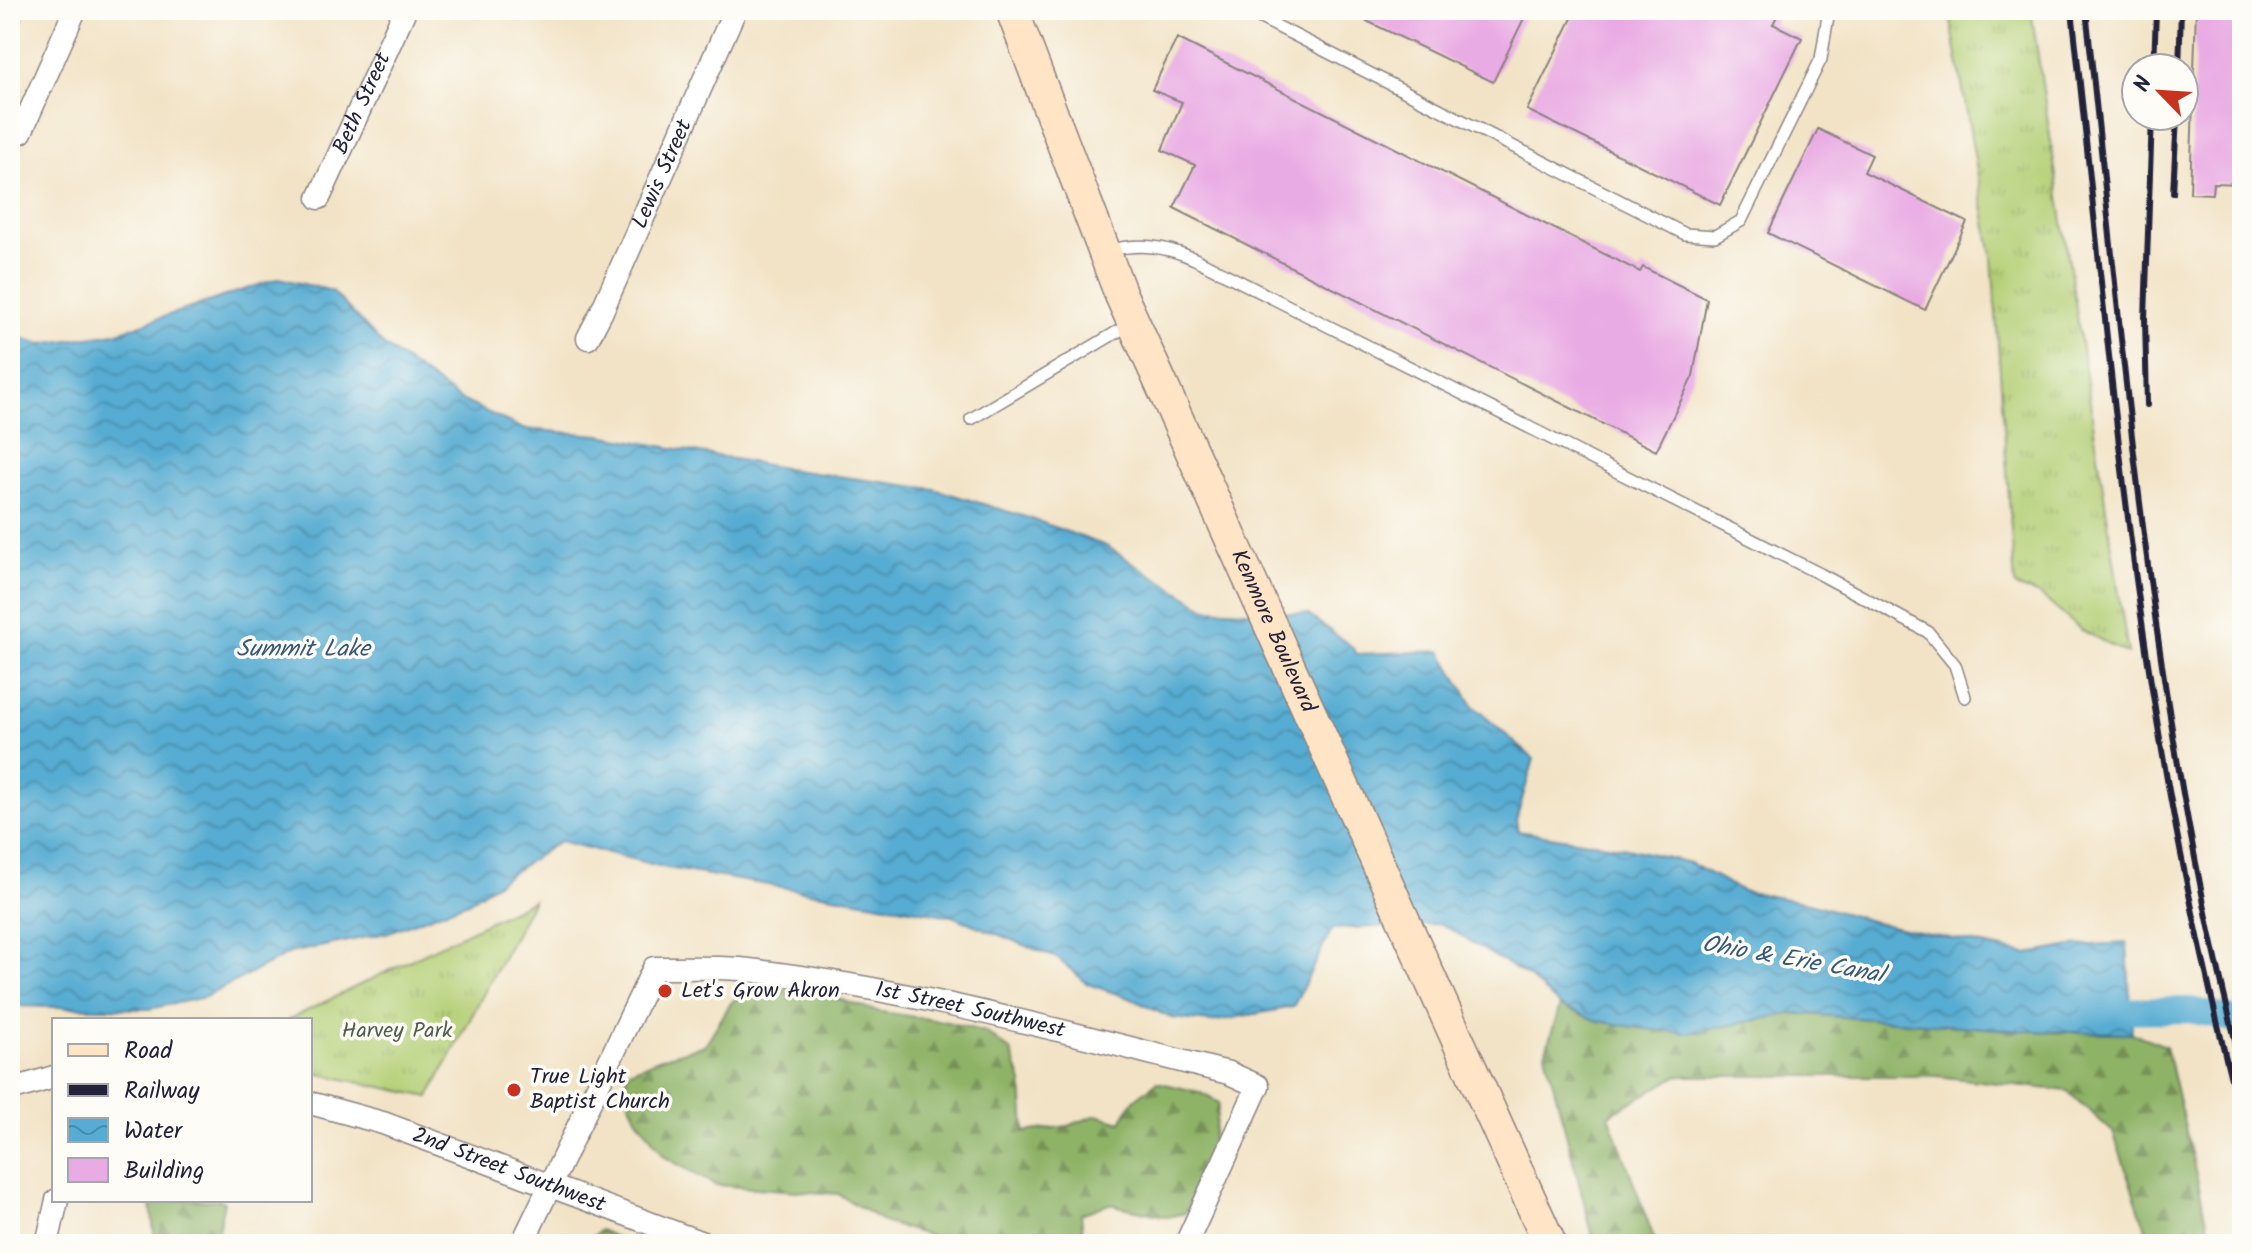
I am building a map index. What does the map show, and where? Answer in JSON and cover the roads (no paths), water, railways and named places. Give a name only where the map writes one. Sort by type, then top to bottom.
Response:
[{"type":"main road","name":"Kenmore Boulevard","points":[[1012,10],[1133,323],[1550,1244]]},
{"type":"street","points":[[21,132],[75,10]]},
{"type":"street","name":"Beth Street","points":[[319,198],[405,10]]},
{"type":"street","name":"Lewis Street","points":[[588,338],[735,10]]},
{"type":"street","name":"1st Street Southwest","points":[[550,1184],[654,968],[737,969],[852,985],[993,1015],[1229,1073],[1258,1086],[1186,1244]]},
{"type":"street","points":[[10,1090],[52,1078]]},
{"type":"street","name":"2nd Street Southwest","points":[[312,1104],[383,1123],[705,1244]]},
{"type":"street","points":[[522,1244],[550,1184]]},
{"type":"street","points":[[47,1244],[57,1202]]},
{"type":"lane","points":[[1245,10],[1685,234],[1715,236],[1741,221],[1821,59],[1829,10]]},
{"type":"lane","points":[[1105,251],[1132,245],[1172,249],[1195,259],[1820,574],[1928,632],[1955,665],[1965,697]]},
{"type":"lane","points":[[971,419],[1133,323]]},
{"type":"water","name":"Summit Lake","points":[[279,278],[332,291],[383,345],[459,399],[523,429],[600,435],[800,471],[934,489],[1106,546],[1207,609],[1307,614],[1351,646],[1357,654],[1441,651],[1473,706],[1534,759],[1516,820],[1518,831],[1627,848],[1690,863],[1742,891],[1809,903],[1881,924],[2027,954],[2072,946],[2127,943],[2132,1033],[2024,1031],[1793,1013],[1688,1033],[1645,1029],[1598,1021],[1560,1006],[1530,978],[1441,924],[1332,929],[1293,1007],[1211,1022],[1171,1018],[1132,999],[1088,984],[1057,958],[952,916],[667,868],[560,841],[468,902],[386,933],[290,953],[205,997],[149,1009],[10,1006],[10,335],[42,344],[115,333]]},
{"type":"waterway","name":"Ohio & Erie Canal","points":[[2095,1011],[2190,1010],[2242,1021]]},
{"type":"railway","points":[[2072,10],[2119,447],[2155,708],[2194,916],[2242,1123]]},
{"type":"railway","points":[[2086,10],[2129,409],[2163,674],[2211,937],[2242,1067]]},
{"type":"railway","points":[[2155,52],[2156,10]]},
{"type":"railway","points":[[2180,52],[2181,10]]},
{"type":"railway","points":[[2147,405],[2145,319],[2151,132]]},
{"type":"railway","points":[[2173,193],[2176,132]]},
{"type":"place","name":"Let's Grow Akron","points":[[665,991]]},
{"type":"place","name":"True Light Baptist Church","points":[[514,1090]]},
{"type":"park label","name":"Harvey Park","points":[[397,1031]]}]
